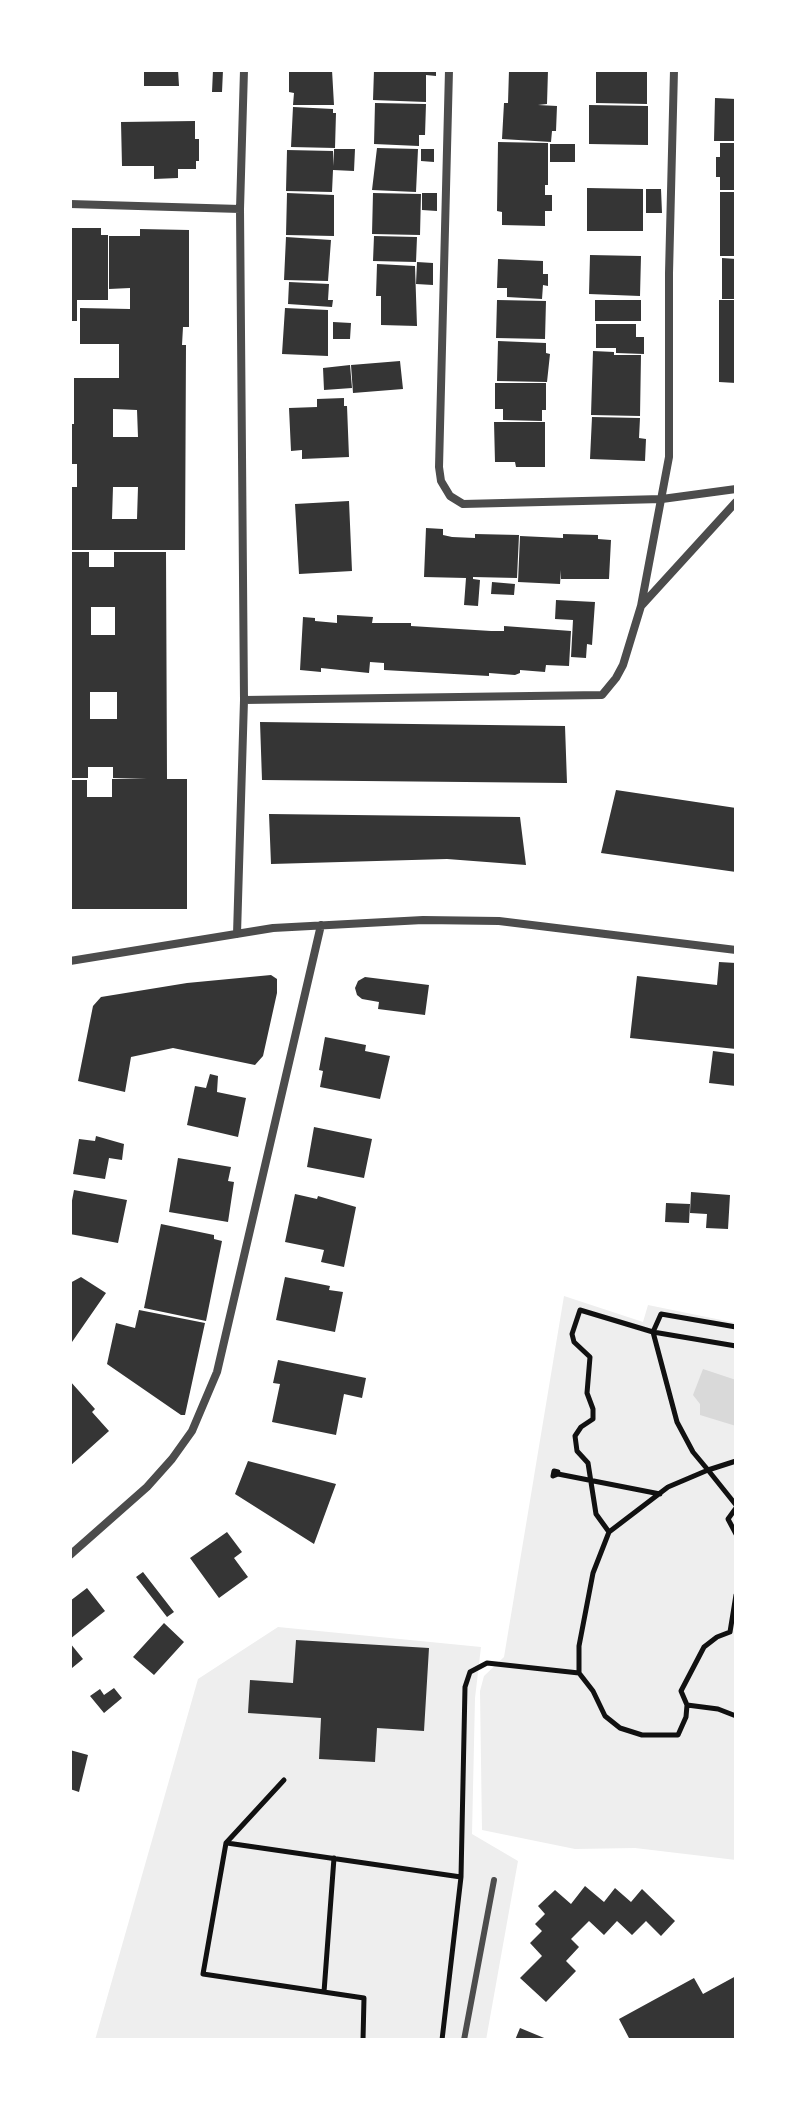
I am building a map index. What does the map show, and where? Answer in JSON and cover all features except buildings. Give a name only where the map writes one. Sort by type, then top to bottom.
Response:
[{"type":"street","points":[[237,934],[244,700],[240,209],[244,70]]},
{"type":"street","points":[[449,70],[441,481],[450,496],[463,504],[662,499],[736,489]]},
{"type":"street","points":[[244,700],[602,695],[623,665],[641,606],[669,457],[668,328],[674,70]]},
{"type":"street","points":[[70,204],[240,209]]},
{"type":"street","points":[[641,606],[736,502]]},
{"type":"street","points":[[70,961],[273,928],[423,920],[499,921],[736,950]]},
{"type":"street","points":[[70,1555],[147,1487],[172,1459],[192,1431],[217,1372],[321,925]]},
{"type":"lane","points":[[464,2040],[494,1880]]},
{"type":"path","points":[[609,1532],[596,1514],[588,1463],[577,1451],[575,1436],[581,1427],[593,1419],[587,1393],[590,1357],[574,1342],[572,1334],[580,1310],[653,1332],[736,1346]]},
{"type":"path","points":[[736,1327],[661,1314],[653,1332],[677,1422],[693,1452],[736,1506],[728,1519],[736,1534]]},
{"type":"path","points":[[736,1461],[668,1487],[609,1532],[593,1573],[579,1646],[579,1673],[593,1691],[605,1716],[620,1728],[642,1735],[678,1735],[686,1717],[687,1705],[681,1691],[704,1647],[730,1632],[736,1595]]},
{"type":"path","points":[[558,1474],[661,1494]]},
{"type":"path","points":[[442,2040],[461,1877],[465,1687],[470,1672],[487,1663],[579,1673]]},
{"type":"path","points":[[687,1705],[718,1709],[736,1716]]},
{"type":"path","points":[[284,1780],[226,1843],[203,1974],[364,1998],[363,2040]]},
{"type":"path","points":[[226,1843],[461,1877]]},
{"type":"path","points":[[324,1992],[334,1858]]},
{"type":"shaded area","points":[[564,1296],[643,1322],[648,1305],[736,1323],[736,1860],[635,1848],[575,1849],[482,1830],[480,1691],[484,1676],[504,1657]]},
{"type":"shaded area","points":[[703,1369],[736,1380],[736,1426],[700,1415],[700,1404],[693,1395]]},
{"type":"shaded area","points":[[278,1627],[481,1647],[475,1698],[472,1834],[518,1861],[486,2040],[95,2040],[198,1679]]}]
